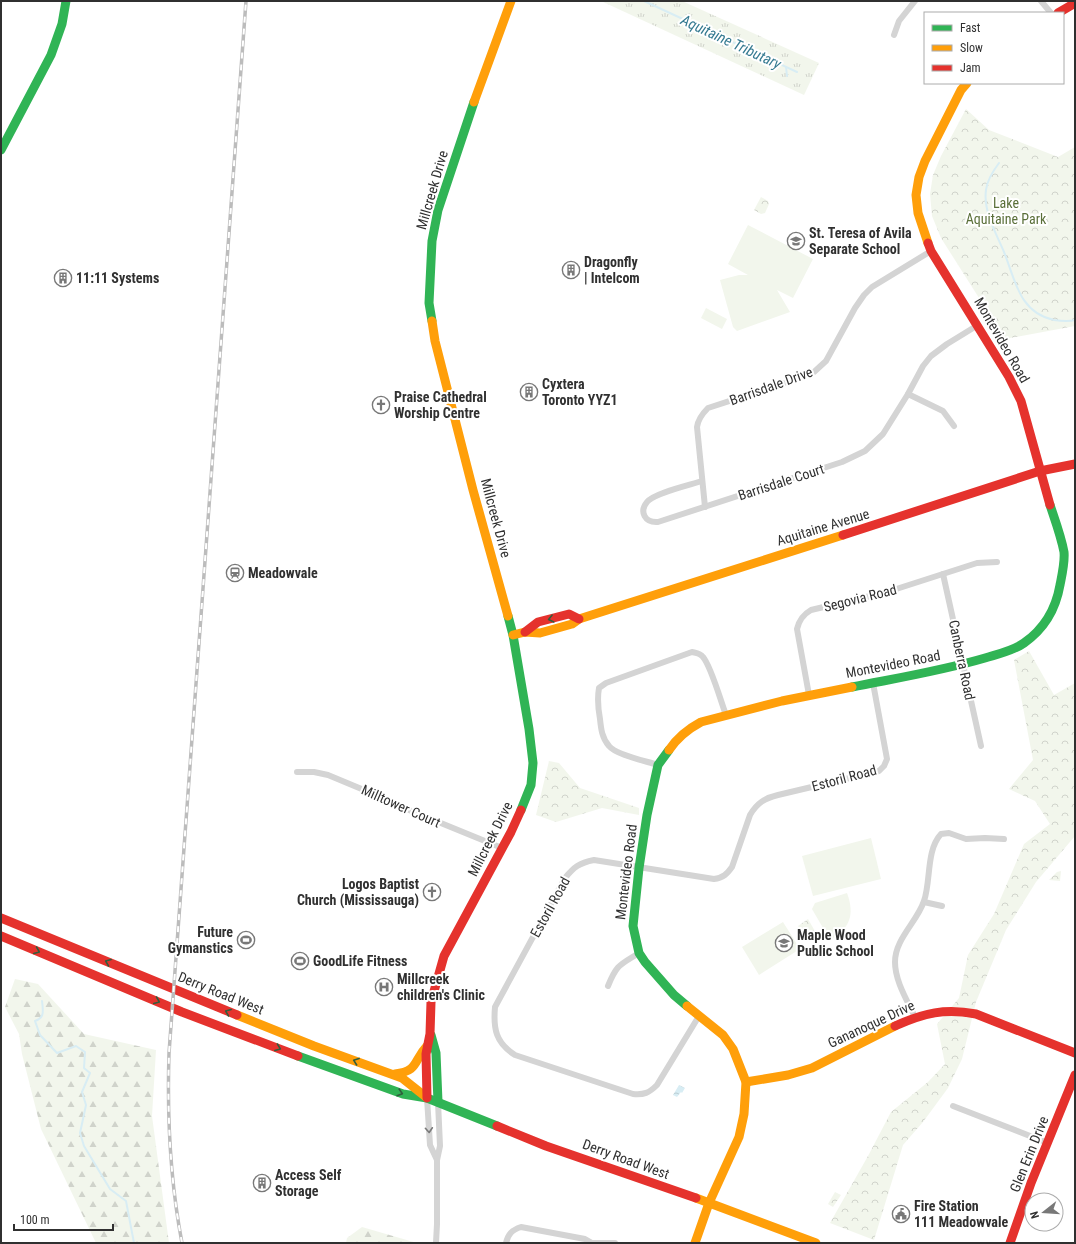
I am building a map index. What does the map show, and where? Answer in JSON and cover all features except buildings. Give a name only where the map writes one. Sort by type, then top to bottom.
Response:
[{"type":"street","points":[[1,150],[51,55],[62,24],[66,1]]},
{"type":"street","name":"Millcreek Drive","points":[[436,1160],[430,1145],[427,1098],[426,1054],[430,1034],[431,1002],[444,956],[527,798],[531,785],[533,763],[529,729],[513,635],[473,490],[435,341],[431,317],[429,284],[432,240],[440,204],[472,108],[511,1]]},
{"type":"street","points":[[894,36],[899,20],[915,1]]},
{"type":"street","points":[[1042,1],[1050,12]]},
{"type":"street","points":[[1060,12],[1075,3]]},
{"type":"street","name":"Montevideo Road","points":[[695,1243],[709,1203],[738,1137],[744,1114],[746,1082],[733,1049],[723,1035],[674,995],[639,953],[633,926],[639,868],[647,814],[658,765],[669,748],[692,727],[701,722],[809,695],[962,665],[1008,651],[1028,640],[1046,622],[1057,601],[1062,577],[1064,554],[1021,401],[1012,381],[931,251],[922,226],[916,202],[919,178],[925,162],[959,93],[966,84]]},
{"type":"street","name":"Barrisdale Drive","points":[[705,507],[697,427],[701,414],[708,408],[814,372],[826,361],[855,308],[864,295],[872,287],[931,251]]},
{"type":"street","points":[[954,426],[943,411],[908,394],[923,366],[932,356],[947,344],[978,325]]},
{"type":"street","name":"Barrisdale Court","points":[[702,481],[657,495],[647,501],[644,507],[646,520],[651,523],[705,507],[842,462],[865,451],[883,434],[908,394]]},
{"type":"street","name":"Aquitaine Avenue","points":[[513,635],[525,632],[540,633],[572,624],[579,619],[939,505],[1040,471],[1075,464]]},
{"type":"street","name":"Segovia Road","points":[[809,695],[797,628],[806,613],[819,608],[887,592],[977,563],[998,562]]},
{"type":"street","name":"Canberra Road","points":[[943,574],[981,746]]},
{"type":"street","points":[[658,765],[617,752],[609,747],[600,728],[597,698],[599,688],[603,685],[692,652],[700,654],[704,658],[726,715]]},
{"type":"street","name":"Estoril Road","points":[[699,1016],[657,1085],[651,1091],[643,1095],[634,1094],[515,1055],[506,1049],[498,1038],[494,1021],[495,1007],[565,878],[573,868],[585,862],[594,860],[714,879],[722,878],[732,867],[750,815],[760,802],[778,795],[879,771],[884,766],[887,759],[873,683]]},
{"type":"street","name":"Milltower Court","points":[[297,772],[314,772],[328,775],[502,848]]},
{"type":"street","points":[[915,1017],[898,981],[895,962],[898,945],[924,902],[934,842],[941,834],[949,833],[966,839],[1004,839]]},
{"type":"street","points":[[924,902],[942,906]]},
{"type":"street","name":"Derry Road West","points":[[1,918],[307,1043],[402,1078],[427,1098]]},
{"type":"street","name":"Derry Road West","points":[[1,936],[189,1014],[403,1094],[427,1098],[438,1102],[546,1146],[709,1203],[816,1243]]},
{"type":"street","points":[[608,986],[619,965],[639,953]]},
{"type":"street","name":"Gananoque Drive","points":[[746,1082],[786,1075],[811,1068],[915,1017],[935,1012],[965,1011],[1075,1053]]},
{"type":"street","name":"Millcreek Drive","points":[[430,1034],[436,1053],[440,1146],[436,1160],[436,1243]]},
{"type":"street","points":[[392,1074],[408,1073],[411,1071],[422,1051],[428,1045]]},
{"type":"street","name":"Glen Erin Drive","points":[[1010,1243],[1031,1184],[1075,1075]]},
{"type":"street","points":[[953,1106],[1048,1143]]},
{"type":"street","points":[[506,1243],[507,1237],[510,1233],[521,1227],[585,1239],[592,1243],[615,1243]]},
{"type":"green space","points":[[601,1],[682,1],[819,63],[804,95]]},
{"type":"green space","name":"Lake Aquitaine Park","points":[[966,109],[989,130],[1058,157],[1075,147],[1075,326],[1005,339],[941,238],[932,216],[930,194],[933,175],[941,156]]},
{"type":"green space","points":[[761,197],[768,201],[769,204],[765,213],[761,214],[754,210]]},
{"type":"green space","points":[[748,225],[813,259],[793,298],[777,290],[790,312],[737,331],[733,327],[720,280],[739,275],[748,275],[728,264]]},
{"type":"green space","points":[[706,308],[727,319],[722,329],[701,318]]},
{"type":"green space","points":[[1029,651],[1054,695],[1075,683],[1075,836],[1036,882],[1006,930],[976,1002],[962,1059],[948,1088],[923,1122],[903,1145],[874,1240],[830,1223],[891,1112],[928,1082],[945,1064],[937,1024],[959,998],[968,955],[994,914],[1024,844],[1050,824],[1035,801],[1009,789],[1033,760],[1014,660]]},
{"type":"green space","points":[[549,761],[559,763],[580,788],[639,808],[639,815],[602,808],[556,822],[536,815]]},
{"type":"green space","points":[[871,838],[881,879],[813,896],[802,856]]},
{"type":"green space","points":[[1061,871],[1060,881],[1049,880],[1057,872]]},
{"type":"green space","points":[[847,893],[851,908],[849,920],[842,931],[830,940],[812,909],[815,903]]},
{"type":"green space","points":[[808,919],[816,933],[806,939],[798,926]]},
{"type":"green space","points":[[783,922],[800,949],[759,975],[742,947]]},
{"type":"green space","points":[[15,979],[38,984],[84,1034],[156,1050],[152,1116],[169,1243],[96,1243],[41,1129],[22,1054],[19,1034],[5,1007]]},
{"type":"green space","points":[[835,1192],[841,1195],[833,1207],[828,1204]]},
{"type":"green space","points":[[362,1227],[417,1243],[346,1243],[347,1238]]},
{"type":"water","points":[[679,1085],[685,1088],[677,1097],[673,1095]]},
{"type":"waterway","name":"Aquitaine Tributary","points":[[644,1],[797,72]]},
{"type":"waterway","name":"Aquitaine Tributary","points":[[786,67],[787,76]]},
{"type":"waterway","points":[[999,163],[988,183],[986,190],[986,206],[1015,284],[1026,303],[1042,316],[1059,321],[1075,320]]},
{"type":"waterway","points":[[42,1001],[42,1016],[35,1021],[40,1035],[57,1053],[76,1046],[85,1052],[84,1068],[90,1073],[82,1092],[86,1105],[80,1133],[84,1146],[110,1189],[126,1201],[134,1243]]},
{"type":"railway","points":[[182,1243],[170,1148],[168,1100],[169,1053],[246,1]]},
{"type":"traffic: fast","points":[[1,150],[51,55],[62,24],[66,1]]},
{"type":"traffic: fast","points":[[432,321],[429,303],[432,241],[438,210],[474,102]]},
{"type":"traffic: fast","points":[[852,687],[952,667],[1000,654],[1020,646],[1038,631],[1056,602],[1064,560],[1064,552],[1060,534],[1050,505]]},
{"type":"traffic: fast","points":[[508,616],[513,635],[529,729],[533,763],[531,785],[521,810]]},
{"type":"traffic: fast","points":[[669,750],[658,765],[647,815],[639,868],[633,926],[639,953],[645,962],[674,995],[687,1006]]},
{"type":"traffic: fast","points":[[431,1035],[436,1053],[438,1102]]},
{"type":"traffic: fast","points":[[298,1056],[403,1094],[427,1098],[497,1126]]},
{"type":"traffic: slow","points":[[474,102],[511,1]]},
{"type":"traffic: slow","points":[[928,243],[918,213],[916,195],[919,177],[925,161],[961,90],[966,84]]},
{"type":"traffic: slow","points":[[432,321],[435,341],[473,490],[508,616]]},
{"type":"traffic: slow","points":[[513,635],[525,632],[540,633],[572,624],[579,619],[843,535]]},
{"type":"traffic: slow","points":[[669,750],[683,734],[701,722],[782,701],[852,687]]},
{"type":"traffic: slow","points":[[687,1006],[723,1035],[733,1049],[746,1082],[744,1114],[739,1137],[709,1203],[695,1243]]},
{"type":"traffic: slow","points":[[237,1015],[314,1046],[402,1078],[426,1097]]},
{"type":"traffic: slow","points":[[746,1082],[788,1075],[812,1068],[895,1026]]},
{"type":"traffic: slow","points":[[395,1074],[403,1073],[412,1068],[427,1046]]},
{"type":"traffic: slow","points":[[696,1198],[816,1243]]},
{"type":"traffic: jam","points":[[1060,12],[1075,3]]},
{"type":"traffic: jam","points":[[928,243],[931,251],[1009,377],[1021,401],[1050,505]]},
{"type":"traffic: jam","points":[[843,535],[1040,471],[1075,464]]},
{"type":"traffic: jam","points":[[525,632],[538,622],[569,614],[579,619]]},
{"type":"traffic: jam","points":[[427,1098],[426,1054],[430,1034],[431,1002],[444,956],[511,832],[521,810]]},
{"type":"traffic: jam","points":[[1,918],[237,1015]]},
{"type":"traffic: jam","points":[[1,936],[182,1012],[298,1056]]},
{"type":"traffic: jam","points":[[895,1026],[925,1015],[944,1012],[965,1012],[976,1014],[1075,1053]]},
{"type":"traffic: jam","points":[[1010,1243],[1031,1183],[1075,1075]]},
{"type":"traffic: jam","points":[[497,1126],[546,1146],[696,1198]]},
{"type":"place","name":"St. Teresa of Avila Separate School","points":[[796,241]]},
{"type":"place","name":"Dragonfly | Intelcom","points":[[571,270]]},
{"type":"place","name":"11:11 Systems","points":[[63,278]]},
{"type":"place","name":"Cyxtera Toronto YYZ1","points":[[529,392]]},
{"type":"place","name":"Praise Cathedral Worship Centre","points":[[381,405]]},
{"type":"place","name":"Meadowvale","points":[[235,573]]},
{"type":"place","name":"Logos Baptist Church (Mississauga)","points":[[432,892]]},
{"type":"place","name":"Future Gymanstics","points":[[246,940]]},
{"type":"place","name":"Maple Wood Public School","points":[[784,943]]},
{"type":"place","name":"GoodLife Fitness","points":[[300,961]]},
{"type":"place","name":"Millcreek children's Clinic","points":[[384,987]]},
{"type":"place","name":"Access Self Storage","points":[[262,1183]]},
{"type":"place","name":"Fire Station 111 Meadowvale","points":[[901,1214]]}]
